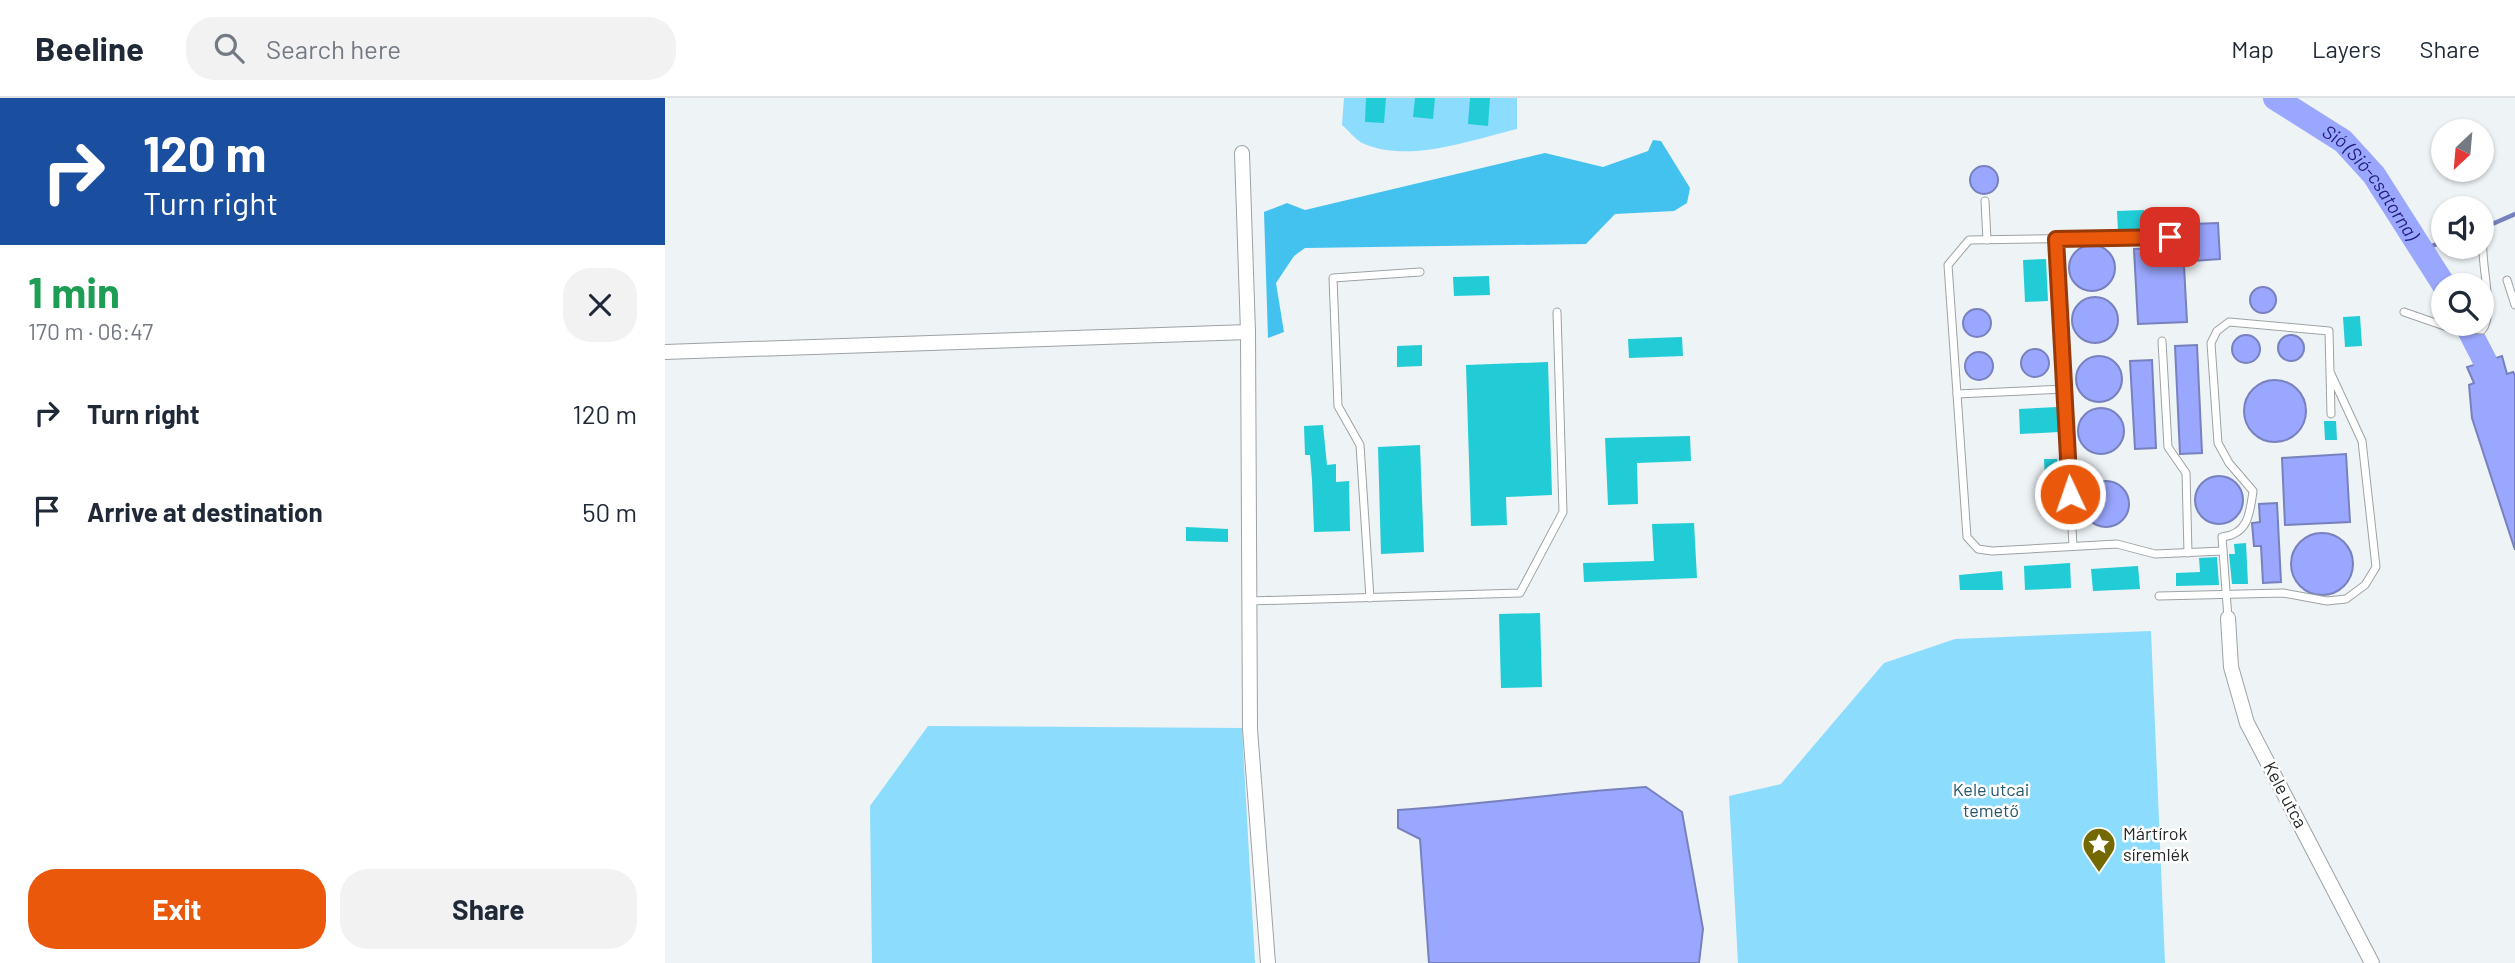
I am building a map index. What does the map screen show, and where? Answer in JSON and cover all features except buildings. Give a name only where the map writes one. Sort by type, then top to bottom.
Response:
[{"type":"street","points":[[1242,153],[1248,332],[1250,729],[1268,963]]},
{"type":"street","points":[[665,352],[1248,332]]},
{"type":"street","name":"Kele utca","points":[[2228,618],[2231,667],[2247,723],[2372,963]]},
{"type":"lane","points":[[1985,201],[1987,240]]},
{"type":"lane","points":[[2170,237],[1969,240],[1948,265],[1967,537],[1978,549],[1992,551],[2117,544],[2155,554],[2223,551]]},
{"type":"lane","points":[[2056,239],[2073,546]]},
{"type":"lane","points":[[2405,312],[2450,328],[2482,330],[2486,325],[2489,309],[2481,259]]},
{"type":"lane","points":[[1370,598],[1360,445],[1338,406],[1333,278],[1420,272]]},
{"type":"lane","points":[[2507,280],[2515,305]]},
{"type":"lane","points":[[1250,601],[1520,593],[1563,512],[1557,312]]},
{"type":"lane","points":[[2228,618],[2222,537],[2235,535],[2246,526],[2253,491],[2229,463],[2218,443],[2211,344],[2217,331],[2229,322],[2329,331],[2331,414]]},
{"type":"lane","points":[[2162,341],[2168,447],[2186,473],[2188,553]]},
{"type":"lane","points":[[2159,596],[2283,593],[2327,601],[2346,598],[2365,585],[2377,567],[2362,441],[2330,371]]},
{"type":"lane","points":[[1957,394],[2064,389]]},
{"type":"green space","points":[[1344,98],[1517,98],[1517,129],[1440,148],[1419,151],[1380,149],[1362,143],[1342,125]]},
{"type":"green space","name":"Kele utcai temető","points":[[2151,631],[2165,963],[1738,963],[1729,796],[1781,784],[1884,663],[1955,639]]},
{"type":"green space","points":[[928,726],[1242,728],[1255,963],[872,963],[870,806]]},
{"type":"shaded area","points":[[1653,140],[1661,141],[1690,188],[1687,203],[1674,211],[1615,214],[1586,244],[1305,248],[1294,256],[1276,283],[1284,332],[1268,338],[1264,212],[1287,203],[1305,210],[1545,153],[1603,167],[1648,151]]},
{"type":"shaded area","points":[[1984,166],[1994,170],[1998,180],[1994,190],[1984,194],[1974,190],[1970,180],[1974,170]]},
{"type":"shaded area","points":[[2218,223],[2220,259],[2193,261],[2191,224]]},
{"type":"shaded area","points":[[2092,245],[2108,252],[2115,268],[2108,284],[2092,291],[2076,284],[2069,268],[2076,252]]},
{"type":"shaded area","points":[[2183,247],[2187,322],[2138,324],[2134,249]]},
{"type":"shaded area","points":[[2263,287],[2272,291],[2276,300],[2272,309],[2263,313],[2254,309],[2250,300],[2254,291]]},
{"type":"shaded area","points":[[2095,297],[2111,304],[2118,320],[2111,336],[2095,343],[2079,336],[2072,320],[2079,304]]},
{"type":"shaded area","points":[[1977,309],[1987,313],[1991,323],[1987,333],[1977,337],[1967,333],[1963,323],[1967,313]]},
{"type":"shaded area","points":[[2246,335],[2256,339],[2260,349],[2256,359],[2246,363],[2236,359],[2232,349],[2236,339]]},
{"type":"shaded area","points":[[2291,335],[2300,339],[2304,348],[2300,357],[2291,361],[2282,357],[2278,348],[2282,339]]},
{"type":"shaded area","points":[[2197,345],[2202,453],[2180,454],[2175,346]]},
{"type":"shaded area","points":[[2035,349],[2045,353],[2049,363],[2045,373],[2035,377],[2025,373],[2021,363],[2025,353]]},
{"type":"shaded area","points":[[1979,352],[1989,356],[1993,366],[1989,376],[1979,380],[1969,376],[1965,366],[1969,356]]},
{"type":"shaded area","points":[[2099,356],[2115,363],[2122,379],[2115,395],[2099,402],[2083,395],[2076,379],[2083,363]]},
{"type":"shaded area","points":[[2502,356],[2507,374],[2513,372],[2515,375],[2515,550],[2472,418],[2469,385],[2474,383],[2467,367]]},
{"type":"shaded area","points":[[2152,360],[2156,448],[2135,449],[2130,361]]},
{"type":"shaded area","points":[[2269,380],[2281,380],[2297,389],[2304,399],[2304,423],[2297,433],[2281,442],[2269,442],[2258,437],[2249,428],[2244,417],[2244,405],[2249,394],[2258,385]]},
{"type":"shaded area","points":[[2101,408],[2117,415],[2124,431],[2117,447],[2101,454],[2085,447],[2078,431],[2085,415]]},
{"type":"shaded area","points":[[2346,454],[2350,522],[2285,525],[2282,458]]},
{"type":"shaded area","points":[[2219,476],[2236,483],[2243,500],[2236,517],[2219,524],[2202,517],[2195,500],[2202,483]]},
{"type":"shaded area","points":[[2106,481],[2122,488],[2129,504],[2122,520],[2106,527],[2090,520],[2083,504],[2090,488]]},
{"type":"shaded area","points":[[2277,503],[2281,582],[2263,583],[2261,546],[2254,546],[2252,523],[2260,522],[2259,504]]},
{"type":"shaded area","points":[[2316,533],[2328,533],[2344,542],[2351,552],[2351,576],[2344,586],[2328,595],[2316,595],[2305,590],[2296,581],[2291,570],[2291,558],[2296,547],[2305,538]]},
{"type":"shaded area","points":[[1646,787],[1682,812],[1703,929],[1699,963],[1429,963],[1420,839],[1398,828],[1398,810]]},
{"type":"waterway","name":"Sió (Sió-csatorna)","points":[[2275,98],[2343,141],[2374,175],[2436,273]]},
{"type":"waterway","points":[[2494,223],[2515,214]]},
{"type":"waterway","points":[[2423,249],[2431,246]]},
{"type":"waterway","name":"Sió (Sió-csatorna)","points":[[2472,336],[2485,361],[2494,391]]},
{"type":"place","name":"Mártírok síremlék","points":[[2099,874]]},
{"type":"route","points":[[2070,494],[2056,239],[2170,237]]}]
